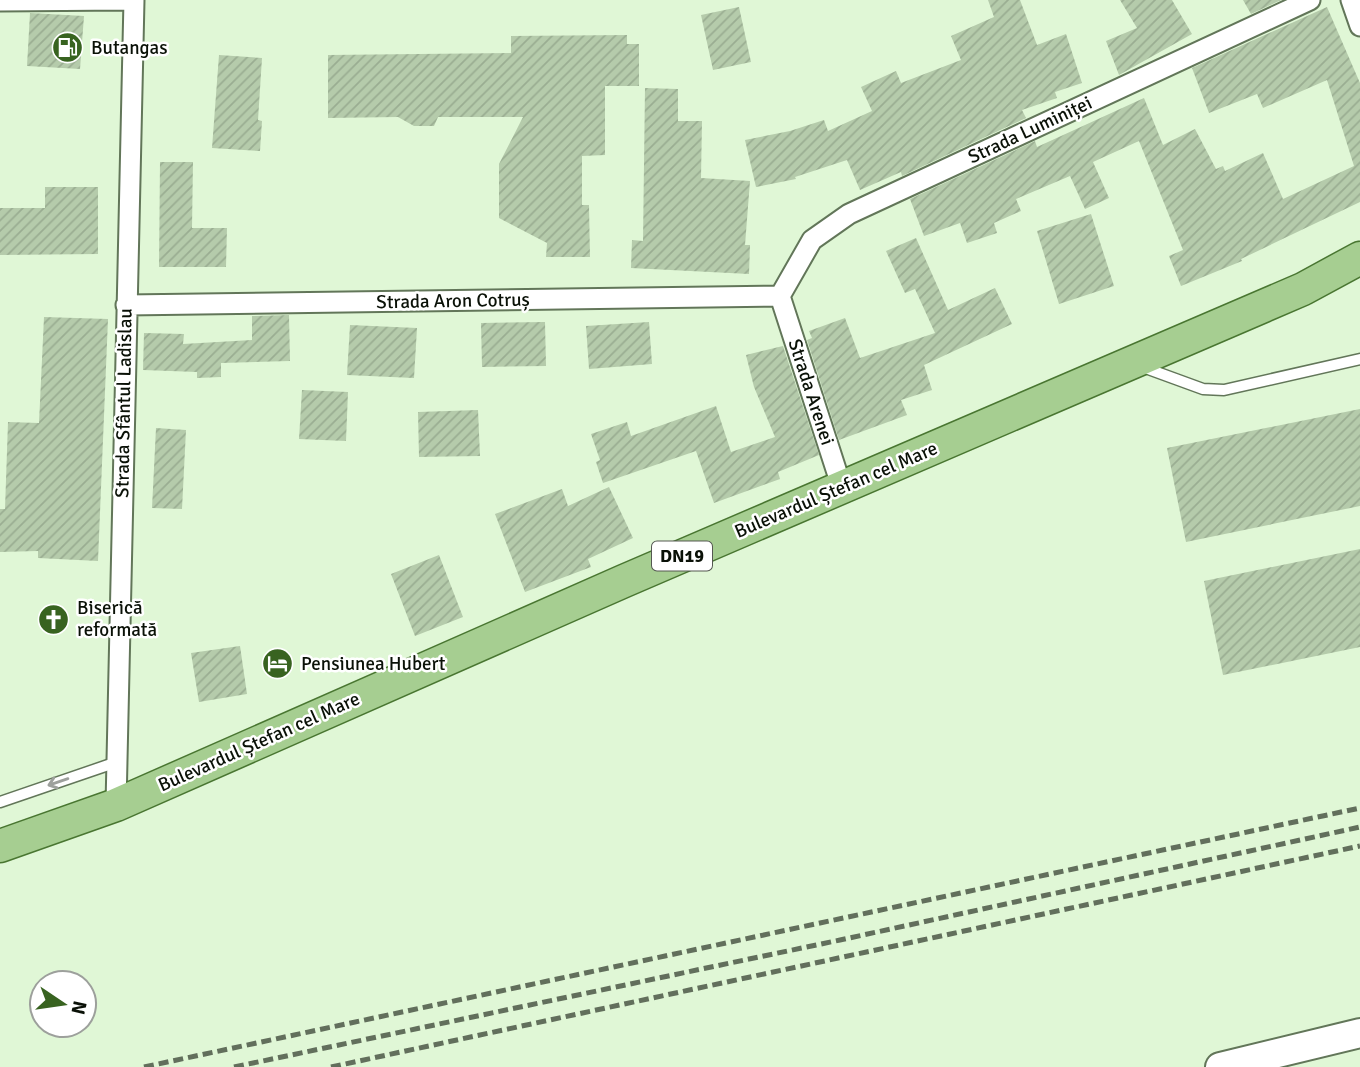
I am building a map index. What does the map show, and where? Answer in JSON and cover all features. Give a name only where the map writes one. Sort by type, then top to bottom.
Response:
[{"type":"main road","name":"Bulevardul Ștefan cel Mare","points":[[0,846],[116,806],[624,581],[1303,289],[1360,258]]},
{"type":"main road","points":[[1220,1067],[1360,1033]]},
{"type":"street","points":[[0,1],[126,0]]},
{"type":"street","name":"Strada Sfântul Ladislau","points":[[116,806],[134,0]]},
{"type":"street","name":"Strada Luminiței","points":[[780,296],[812,240],[849,214],[1310,0]]},
{"type":"street","points":[[1350,0],[1360,26]]},
{"type":"street","name":"Strada Aron Cotruș","points":[[126,305],[780,296]]},
{"type":"street","name":"Strada Arenei","points":[[780,296],[842,488]]},
{"type":"lane","points":[[1132,363],[1203,389],[1224,390],[1360,359]]},
{"type":"lane","points":[[0,802],[117,762]]},
{"type":"building","points":[[988,0],[1020,0],[1037,45],[1066,34],[1082,83],[1055,92],[1057,98],[1022,110],[1026,118],[902,176],[901,172],[860,190],[847,160],[795,177],[796,179],[756,187],[745,140],[790,131],[824,120],[828,131],[872,111],[861,87],[896,71],[901,83],[961,60],[951,36],[994,17]]},
{"type":"building","points":[[1120,0],[1172,0],[1192,34],[1119,75],[1106,41],[1137,28]]},
{"type":"building","points":[[1243,0],[1281,0],[1251,14]]},
{"type":"building","points":[[739,7],[751,62],[713,70],[701,15]]},
{"type":"building","points":[[1327,7],[1360,83],[1360,202],[1241,259],[1242,261],[1181,286],[1169,256],[1183,250],[1139,141],[1093,162],[1109,198],[1085,209],[1070,176],[1016,199],[1021,211],[994,223],[997,233],[967,243],[960,223],[924,236],[910,199],[1035,141],[1037,147],[1144,98],[1163,145],[1195,129],[1216,169],[1223,166],[1225,171],[1263,153],[1283,199],[1354,166],[1327,80],[1263,108],[1257,94],[1209,113],[1192,68]]},
{"type":"building","points":[[30,13],[84,16],[80,69],[27,66]]},
{"type":"building","points":[[627,35],[627,44],[639,44],[639,86],[605,86],[605,155],[582,156],[582,205],[589,205],[590,257],[546,257],[547,243],[499,218],[499,164],[523,117],[438,117],[434,126],[414,126],[398,117],[328,118],[328,55],[511,53],[511,36]]},
{"type":"building","points":[[219,55],[262,58],[258,120],[262,121],[260,151],[212,148]]},
{"type":"building","points":[[645,88],[678,89],[678,121],[702,121],[701,178],[750,181],[745,245],[750,245],[749,274],[631,268],[632,240],[643,241]]},
{"type":"building","points":[[160,162],[193,162],[192,228],[227,228],[226,267],[159,267]]},
{"type":"building","points":[[45,187],[98,187],[98,254],[0,255],[0,208],[45,208]]},
{"type":"building","points":[[1091,214],[1114,286],[1059,304],[1037,231]]},
{"type":"building","points":[[916,238],[948,310],[995,288],[1012,324],[924,365],[932,390],[901,400],[907,415],[839,440],[807,340],[812,338],[809,331],[845,318],[860,358],[935,333],[915,289],[905,293],[886,251]]},
{"type":"building","points":[[289,315],[290,361],[221,363],[221,377],[197,378],[197,372],[143,370],[144,333],[184,334],[183,344],[252,340],[252,316]]},
{"type":"building","points":[[44,317],[108,319],[98,561],[38,558],[38,551],[0,552],[0,509],[5,509],[8,422],[39,423]]},
{"type":"building","points":[[545,322],[546,366],[482,367],[481,323]]},
{"type":"building","points":[[649,322],[652,364],[589,369],[586,326]]},
{"type":"building","points":[[350,325],[417,328],[414,378],[347,375]]},
{"type":"building","points":[[783,346],[819,455],[778,472],[780,479],[714,503],[696,451],[603,483],[596,462],[600,460],[591,434],[627,422],[631,436],[716,406],[731,452],[775,437],[754,387],[746,355]]},
{"type":"building","points":[[302,390],[348,392],[346,441],[299,439]]},
{"type":"building","points":[[1360,409],[1360,506],[1186,542],[1167,448]]},
{"type":"building","points":[[478,410],[480,456],[419,457],[418,412]]},
{"type":"building","points":[[156,428],[186,430],[182,509],[152,508]]},
{"type":"building","points":[[609,487],[633,538],[588,559],[591,567],[525,592],[495,514],[562,489],[568,506]]},
{"type":"building","points":[[1360,549],[1360,647],[1223,675],[1204,581]]},
{"type":"building","points":[[439,555],[463,617],[415,636],[391,574]]},
{"type":"building","points":[[240,646],[247,694],[199,702],[191,653]]},
{"type":"railway","points":[[144,1067],[1360,808]]},
{"type":"railway","points":[[234,1067],[840,940],[1360,827]]},
{"type":"railway","points":[[331,1067],[1360,846]]},
{"type":"place","name":"Butangas","points":[[68,48]]},
{"type":"place","name":"Biserică reformată","points":[[54,619]]},
{"type":"place","name":"Pensiunea Hubert","points":[[278,664]]}]
